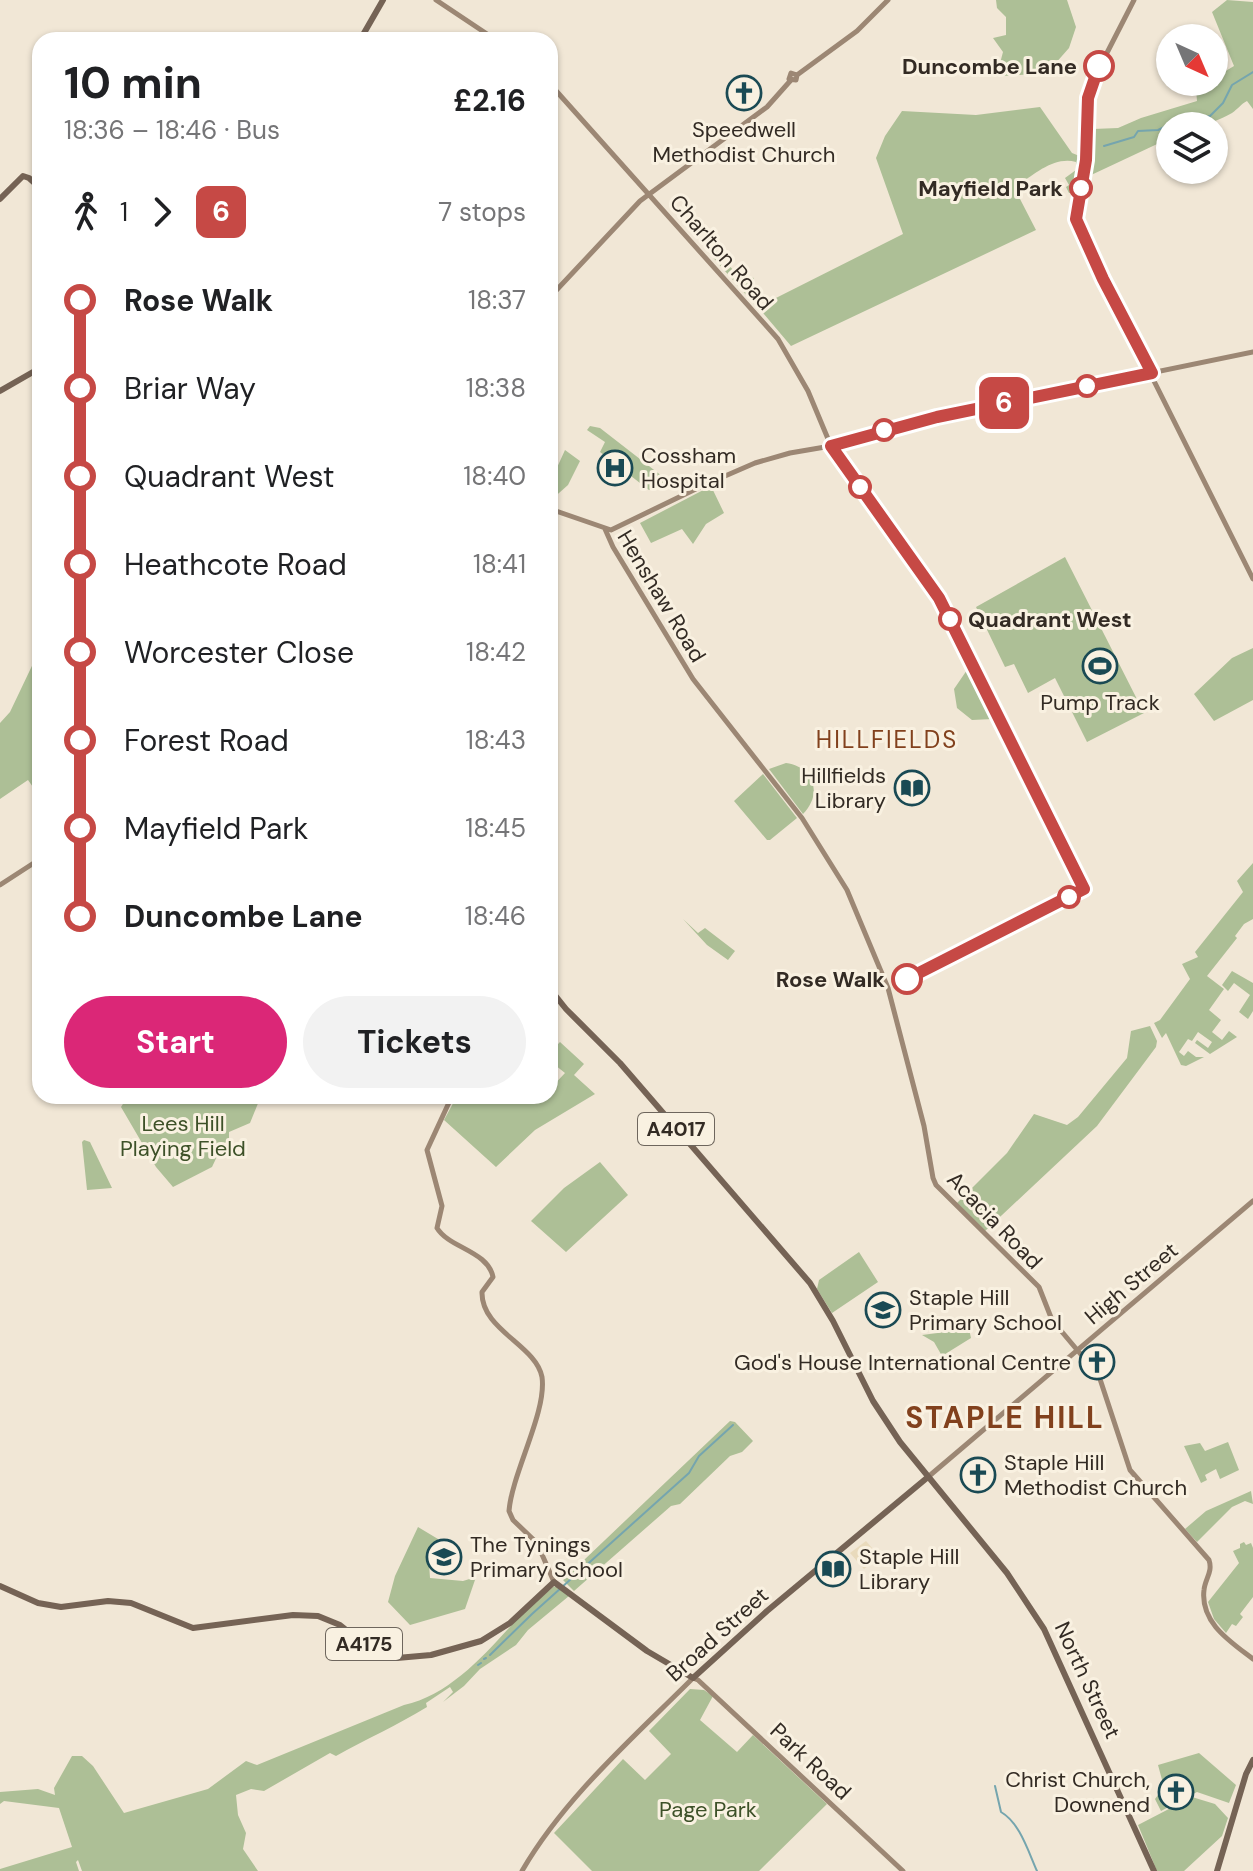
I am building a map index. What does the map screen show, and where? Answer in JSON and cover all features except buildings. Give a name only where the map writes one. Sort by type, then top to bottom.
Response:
[{"type":"main road","points":[[365,32],[383,0]]},
{"type":"main road","points":[[0,199],[23,176],[32,180]]},
{"type":"main road","points":[[0,391],[32,373]]},
{"type":"main road","name":"A4017","points":[[558,999],[620,1063],[800,1270],[833,1321],[876,1407],[900,1444],[928,1477]]},
{"type":"main road","name":"North Street","points":[[928,1477],[1024,1595],[1056,1652],[1154,1871]]},
{"type":"main road","name":"Broad Street","points":[[693,1678],[767,1611],[928,1477]]},
{"type":"main road","points":[[557,1584],[647,1651],[693,1678]]},
{"type":"main road","name":"A4175","points":[[0,1586],[38,1603],[61,1607],[108,1601],[131,1603],[193,1628],[293,1615],[318,1616],[340,1625],[374,1650],[397,1658],[431,1655],[481,1641],[510,1623],[557,1584]]},
{"type":"main road","points":[[1217,1871],[1253,1760]]},
{"type":"street","points":[[436,0],[484,32]]},
{"type":"street","points":[[558,289],[649,193],[759,113],[791,80],[796,80],[797,75],[862,27],[888,0]]},
{"type":"street","points":[[1134,0],[1090,86],[1086,160],[1076,219],[1253,579]]},
{"type":"street","name":"Charlton Road","points":[[558,91],[778,339],[808,391],[831,446]]},
{"type":"street","points":[[558,512],[605,529],[617,528],[711,482],[755,463],[790,453],[831,446],[925,420],[1253,352]]},
{"type":"street","name":"Henshaw Road","points":[[605,529],[693,679],[802,818],[847,890],[888,988],[905,1053]]},
{"type":"street","points":[[0,885],[32,864]]},
{"type":"street","name":"Acacia Road","points":[[905,1053],[936,1185],[1039,1287],[1049,1314],[1102,1382],[1130,1470],[1209,1560],[1211,1571],[1203,1594],[1210,1618],[1224,1637],[1253,1659]]},
{"type":"street","points":[[448,1104],[427,1150],[442,1206],[438,1230],[491,1269],[493,1277],[482,1292],[484,1305],[497,1324],[539,1368],[542,1390],[509,1511],[513,1520],[537,1543],[557,1584]]},
{"type":"street","name":"High Street","points":[[928,1477],[1253,1201]]},
{"type":"street","name":"Broad Street","points":[[522,1871],[546,1833],[597,1775],[693,1678]]},
{"type":"street","name":"Park Road","points":[[693,1678],[746,1722],[903,1871]]},
{"type":"green space","points":[[996,0],[1067,0],[1076,27],[1069,48],[1047,73],[989,77],[987,73],[999,67],[1003,52],[993,38],[1006,35],[1006,17],[997,8]]},
{"type":"green space","points":[[1227,0],[1253,2],[1253,109],[1247,101],[1228,115],[1228,112],[1161,112],[1197,101],[1197,96],[1228,96],[1228,70],[1234,66],[1228,51],[1228,24],[1217,24],[1212,12]]},
{"type":"green space","points":[[1040,107],[1072,153],[1082,157],[1082,161],[1072,204],[1073,193],[1069,193],[1065,178],[1076,170],[1076,162],[1053,163],[1020,184],[1020,199],[1036,230],[791,346],[758,307],[903,234],[876,158],[885,136],[902,111],[976,115]]},
{"type":"green space","points":[[1156,113],[1156,145],[1089,176],[1093,129],[1118,128]]},
{"type":"green space","points":[[715,249],[746,285],[749,277],[754,278],[753,289],[760,304],[756,306],[709,253]]},
{"type":"green space","points":[[590,426],[600,428],[667,480],[649,490],[600,452],[605,442],[587,430]]},
{"type":"green space","points":[[565,450],[580,461],[568,485],[558,494],[558,465]]},
{"type":"green space","points":[[711,486],[724,513],[706,524],[693,544],[682,529],[651,543],[640,523]]},
{"type":"green space","points":[[1065,557],[1144,713],[1087,742],[1055,678],[1028,693],[1014,664],[1005,667],[976,607]]},
{"type":"green space","points":[[1253,648],[1253,700],[1214,721],[1194,694],[1232,658]]},
{"type":"green space","points":[[32,666],[32,786],[28,780],[0,799],[0,723],[10,712]]},
{"type":"green space","points":[[967,670],[973,671],[994,715],[993,719],[972,720],[957,708],[954,689]]},
{"type":"green space","points":[[786,763],[803,770],[812,782],[813,798],[803,814],[769,769]]},
{"type":"green space","points":[[763,774],[797,818],[770,840],[734,801]]},
{"type":"green space","points":[[1253,863],[1253,919],[1244,924],[1235,936],[1237,938],[1207,976],[1224,989],[1209,1010],[1221,1020],[1212,1032],[1222,1040],[1229,1031],[1237,1037],[1210,1054],[1195,1043],[1197,1040],[1208,1048],[1212,1042],[1198,1032],[1192,1041],[1188,1039],[1179,1052],[1184,1056],[1188,1051],[1196,1057],[1204,1057],[1186,1066],[1181,1065],[1166,1033],[1162,1038],[1154,1023],[1160,1020],[1190,979],[1182,964],[1198,957],[1195,952],[1243,892],[1237,881]]},
{"type":"green space","points":[[683,919],[698,933],[705,928],[735,951],[728,960],[707,945]]},
{"type":"green space","points":[[1232,971],[1253,983],[1253,1011],[1248,1019],[1239,1012],[1250,995],[1234,983],[1228,991],[1222,985]]},
{"type":"green space","points":[[1150,1026],[1157,1041],[1156,1047],[1097,1126],[985,1231],[957,1203],[1007,1153],[1034,1114],[1067,1125],[1078,1117],[1127,1058],[1131,1031]]},
{"type":"green space","points":[[560,1042],[584,1064],[574,1075],[595,1094],[535,1130],[496,1167],[444,1120],[453,1104],[558,1104],[558,1080],[565,1073],[558,1067]]},
{"type":"green space","name":"Lees Hill Playing Field","points":[[123,1104],[258,1104],[250,1123],[229,1132],[229,1139],[212,1167],[173,1187],[156,1167],[121,1107]]},
{"type":"green space","points":[[84,1140],[90,1142],[112,1188],[87,1190]]},
{"type":"green space","points":[[600,1162],[628,1195],[566,1252],[531,1221],[564,1188]]},
{"type":"green space","points":[[859,1252],[878,1282],[832,1313],[817,1289],[819,1280]]},
{"type":"green space","points":[[969,1329],[971,1338],[942,1356],[934,1342],[922,1335]]},
{"type":"green space","points":[[730,1421],[735,1422],[753,1441],[742,1452],[730,1456],[680,1504],[671,1506],[574,1591],[563,1580]]},
{"type":"green space","points":[[1228,1442],[1239,1470],[1220,1479],[1216,1469],[1205,1475],[1207,1480],[1201,1483],[1184,1446],[1200,1443],[1205,1451]]},
{"type":"green space","points":[[1251,1491],[1253,1504],[1245,1501],[1232,1507],[1197,1542],[1185,1529],[1206,1511]]},
{"type":"green space","name":"The Tynings Primary School","points":[[418,1527],[438,1539],[429,1563],[430,1578],[463,1581],[476,1577],[465,1609],[410,1625],[388,1602],[395,1576]]},
{"type":"green space","points":[[1244,1542],[1246,1545],[1251,1543],[1253,1548],[1253,1597],[1240,1614],[1243,1617],[1236,1626],[1232,1624],[1226,1633],[1214,1619],[1208,1602],[1239,1563],[1233,1551]]},
{"type":"green space","points":[[557,1586],[569,1596],[528,1630],[516,1645],[480,1669],[443,1702],[453,1692],[450,1687],[426,1703],[427,1707],[336,1756],[330,1753],[264,1791],[251,1789],[236,1795],[238,1815],[246,1833],[243,1849],[258,1871],[82,1871],[78,1860],[79,1871],[0,1871],[72,1847],[59,1808],[4,1801],[0,1804],[0,1792],[38,1789],[55,1795],[54,1788],[72,1756],[82,1756],[93,1766],[124,1813],[208,1789],[246,1761],[257,1765],[434,1694],[474,1664],[524,1613]]},
{"type":"green space","name":"Page Park","points":[[690,1689],[704,1690],[713,1696],[700,1720],[737,1752],[753,1735],[827,1804],[759,1871],[592,1871],[554,1833],[623,1759],[645,1780],[671,1754],[649,1731]]},
{"type":"green space","points":[[1199,1753],[1236,1785],[1229,1803],[1197,1792],[1161,1811],[1155,1799],[1164,1787],[1158,1765]]},
{"type":"green space","points":[[1192,1797],[1215,1804],[1228,1818],[1222,1836],[1184,1871],[1157,1871],[1138,1825]]},
{"type":"shaded area","points":[[866,1541],[879,1556],[864,1569],[850,1553]]},
{"type":"waterway","points":[[1104,146],[1134,137],[1138,131],[1158,130],[1180,120],[1190,122],[1210,116],[1223,103],[1232,85],[1253,72]]},
{"type":"waterway","points":[[490,1655],[689,1473],[699,1456],[733,1425]]},
{"type":"waterway","points":[[995,1786],[1001,1812],[1018,1830],[1037,1871]]},
{"type":"bus line","name":"6","points":[[907,979],[1084,889],[939,598],[831,446],[897,426],[1152,373],[1076,219],[1086,160],[1088,98],[1099,66]]},
{"type":"place","name":"Duncombe Lane","points":[[1099,66]]},
{"type":"place","name":"Speedwell Methodist Church","points":[[744,93]]},
{"type":"place","name":"Mayfield Park","points":[[1081,188]]},
{"type":"place","name":"Cossham Hospital","points":[[615,468]]},
{"type":"place","name":"Quadrant West","points":[[950,619]]},
{"type":"place","name":"Pump Track","points":[[1100,666]]},
{"type":"place","name":"Hillfields Library","points":[[912,788]]},
{"type":"place","name":"Rose Walk","points":[[907,979]]},
{"type":"place","name":"Staple Hill Primary School","points":[[883,1310]]},
{"type":"place","name":"God's House International Centre","points":[[1097,1362]]},
{"type":"place","name":"Staple Hill Methodist Church","points":[[978,1475]]},
{"type":"place","name":"The Tynings Primary School","points":[[444,1557]]},
{"type":"place","name":"Staple Hill Library","points":[[833,1569]]},
{"type":"place","name":"Christ Church, Downend","points":[[1176,1792]]},
{"type":"district","name":"HILLFIELDS","points":[[887,740]]},
{"type":"district","name":"STAPLE HILL","points":[[1005,1418]]}]
